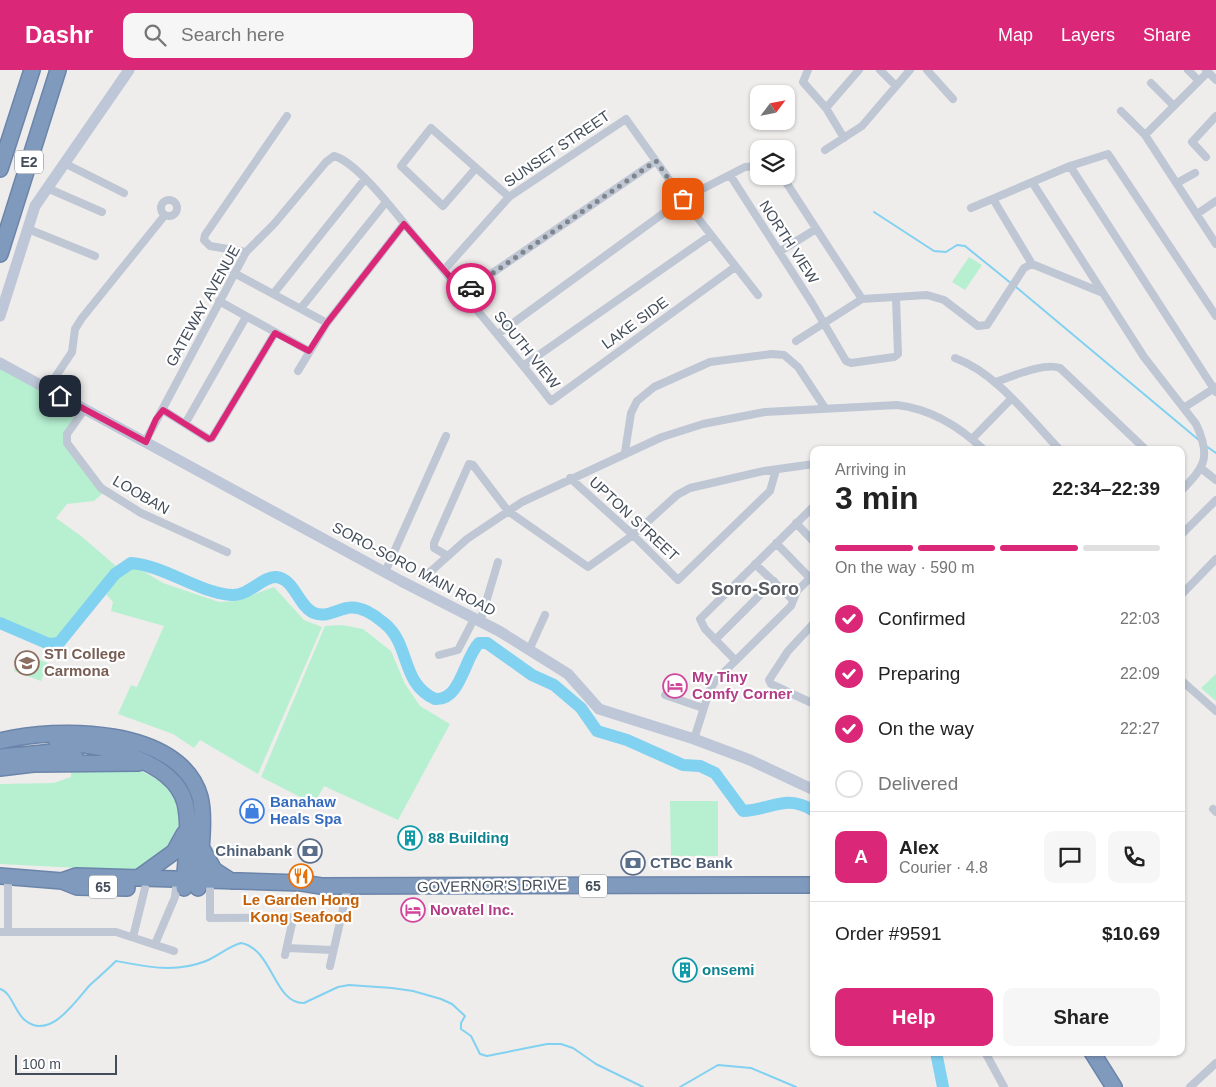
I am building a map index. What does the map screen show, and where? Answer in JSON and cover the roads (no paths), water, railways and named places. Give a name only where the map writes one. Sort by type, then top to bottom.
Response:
[{"type":"highway","name":"E2","points":[[0,169],[32,70]]},
{"type":"highway","name":"E2","points":[[0,254],[58,70]]},
{"type":"highway","points":[[0,741],[63,732],[91,734],[135,743],[164,755],[178,765],[190,778],[201,802],[200,844],[192,886]]},
{"type":"highway","points":[[0,748],[29,743],[69,742],[116,751],[144,762],[164,773],[183,796],[187,811],[192,886]]},
{"type":"highway","points":[[0,757],[54,752],[101,764]]},
{"type":"highway","points":[[0,768],[33,764],[144,762]]},
{"type":"highway","points":[[142,883],[174,852],[187,828]]},
{"type":"highway","points":[[200,844],[214,870],[232,881]]},
{"type":"highway","name":"GOVERNOR'S DRIVE","points":[[4,877],[62,881],[76,876],[142,883],[302,891],[321,886]]},
{"type":"highway","name":"GOVERNOR'S DRIVE","points":[[192,886],[232,881],[302,883],[321,886],[810,885]]},
{"type":"highway","points":[[1095,1056],[1114,1087]]},
{"type":"street","points":[[0,316],[35,206],[129,70]]},
{"type":"street","points":[[826,108],[859,70]]},
{"type":"street","points":[[880,70],[896,86]]},
{"type":"street","points":[[825,150],[862,126],[910,70]]},
{"type":"street","points":[[927,70],[953,99]]},
{"type":"street","points":[[1188,70],[1199,81]]},
{"type":"street","points":[[805,71],[803,82],[826,108],[844,138]]},
{"type":"street","points":[[1145,135],[1207,71],[1216,80]]},
{"type":"street","points":[[1151,83],[1174,106]]},
{"type":"street","points":[[1120,111],[1145,135],[1216,244]]},
{"type":"street","points":[[246,252],[210,246],[204,240],[205,235],[287,116]]},
{"type":"street","name":"SUNSET STREET","points":[[444,270],[509,197],[626,119],[656,161]]},
{"type":"street","points":[[1206,157],[1192,142],[1214,122]]},
{"type":"street","points":[[476,168],[443,206],[401,166],[431,128],[509,197]]},
{"type":"street","points":[[971,208],[1104,153],[1111,157],[1216,316]]},
{"type":"street","name":"GATEWAY AVENUE","points":[[146,442],[156,419],[163,410],[246,252],[274,224],[331,158],[340,158],[365,179]]},
{"type":"street","points":[[464,293],[656,161],[683,199],[758,295]]},
{"type":"street","points":[[64,163],[124,193]]},
{"type":"street","points":[[1070,166],[1215,389],[1185,407]]},
{"type":"street","points":[[498,334],[683,199],[750,167]]},
{"type":"street","points":[[1177,183],[1195,173]]},
{"type":"street","name":"NORTH VIEW","points":[[730,175],[846,361],[851,363],[894,357],[898,354],[896,298]]},
{"type":"street","points":[[274,293],[365,179]]},
{"type":"street","name":"SOUTH VIEW","points":[[365,179],[464,293],[551,401]]},
{"type":"street","points":[[1032,182],[1144,357],[1185,407],[1201,434],[1204,457],[1202,469],[1185,487]]},
{"type":"street","points":[[788,185],[862,299]]},
{"type":"street","points":[[47,188],[102,212]]},
{"type":"street","points":[[993,199],[1032,264],[1103,293]]},
{"type":"street","points":[[1197,214],[1216,201]]},
{"type":"street","points":[[301,308],[386,202]]},
{"type":"street","points":[[48,388],[72,352],[75,329],[82,318],[165,215]]},
{"type":"street","points":[[298,371],[327,323],[404,224]]},
{"type":"street","points":[[28,229],[95,256]]},
{"type":"street","points":[[779,252],[816,229]]},
{"type":"street","points":[[523,366],[711,235]]},
{"type":"street","points":[[796,341],[862,299],[927,295],[944,300],[978,326],[983,327],[1024,268],[1032,264]]},
{"type":"street","name":"LAKE SIDE","points":[[551,401],[735,267]]},
{"type":"street","points":[[234,273],[327,323]]},
{"type":"street","points":[[219,301],[309,351]]},
{"type":"street","points":[[185,424],[246,317]]},
{"type":"street","points":[[163,410],[209,439],[216,435],[275,333]]},
{"type":"street","points":[[625,452],[631,413],[637,401],[654,387],[710,362],[772,354],[784,355],[798,367],[825,408]]},
{"type":"street","points":[[955,358],[972,365],[995,382],[1056,446]]},
{"type":"street","name":"SORO-SORO MAIN ROAD","points":[[0,363],[48,388],[84,410],[477,620],[529,650],[568,674],[599,709],[694,739],[750,760],[810,788]]},
{"type":"street","points":[[995,382],[1034,370],[1054,366],[1060,368],[1142,446]]},
{"type":"street","points":[[972,439],[1011,399]]},
{"type":"street","points":[[430,572],[468,539],[529,498],[625,452],[662,437],[715,421],[765,412],[887,405],[906,406],[937,416],[980,446]]},
{"type":"street","name":"LOOBAN","points":[[84,410],[66,434],[67,443],[102,488],[141,513],[227,552]]},
{"type":"street","points":[[385,572],[446,436]]},
{"type":"street","points":[[448,556],[434,548],[434,543],[469,464],[473,464],[508,511],[588,567],[633,535],[677,495],[690,488],[810,465]]},
{"type":"street","points":[[1202,469],[1216,480]]},
{"type":"street","name":"UPTON STREET","points":[[570,478],[633,535],[678,580],[770,491],[776,470]]},
{"type":"street","points":[[1185,532],[1216,500]]},
{"type":"street","points":[[735,660],[702,625],[700,619],[810,510]]},
{"type":"street","points":[[796,524],[810,538]]},
{"type":"street","points":[[776,543],[810,574]]},
{"type":"street","points":[[1185,591],[1216,559]]},
{"type":"street","points":[[439,655],[458,650],[477,620],[498,562]]},
{"type":"street","points":[[755,564],[793,600]]},
{"type":"street","points":[[694,739],[711,687],[735,660],[791,606],[797,591],[810,578]]},
{"type":"street","points":[[716,640],[774,581]]},
{"type":"street","points":[[529,650],[545,615]]},
{"type":"street","points":[[810,626],[788,651],[769,681],[810,702]]},
{"type":"street","points":[[1185,684],[1216,711]]},
{"type":"street","points":[[665,695],[703,708]]},
{"type":"street","points":[[4,877],[4,932],[116,932],[174,951]]},
{"type":"street","points":[[133,937],[142,883]]},
{"type":"street","points":[[155,944],[175,897],[192,886],[210,918],[293,919],[341,917]]},
{"type":"street","points":[[330,966],[332,950],[348,886]]},
{"type":"street","points":[[293,919],[286,951],[332,950]]},
{"type":"street","points":[[987,1056],[1004,1087]]},
{"type":"street","points":[[1190,1087],[1216,1063]]},
{"type":"waterway","points":[[874,212],[934,251],[946,252],[957,245],[965,246],[1012,284]]},
{"type":"waterway","points":[[1016,287],[1200,441]]},
{"type":"waterway","points":[[1206,446],[1216,453]]},
{"type":"waterway","points":[[0,623],[49,644],[59,643],[115,574],[131,563],[156,569],[206,589],[232,595],[244,592],[266,580],[276,577],[288,582],[304,605],[314,613],[323,615],[352,607],[367,611],[380,620],[393,632],[416,683],[424,692],[435,699],[444,698],[451,693],[479,643],[487,643],[532,675],[554,685],[581,708],[597,731],[627,740],[683,765],[700,766],[715,773],[743,811],[787,803],[795,803],[810,809]]},
{"type":"waterway","points":[[0,989],[8,994],[22,1018],[35,1026],[45,1026],[62,1016],[90,985],[116,961],[161,968],[184,967],[206,961],[241,943],[252,947],[260,955],[279,986],[294,1001],[304,1003],[338,987],[349,985],[413,991],[452,1004],[465,1016],[461,1023],[461,1029],[471,1036],[480,1054],[487,1056],[547,1044],[561,1044],[573,1048],[596,1064],[643,1087]]},
{"type":"waterway","points":[[937,1056],[943,1087]]},
{"type":"waterway","points":[[680,1087],[718,1065],[751,1068],[796,1087]]},
{"type":"place","name":"STI College Carmona","points":[[27,663]]},
{"type":"place","name":"My Tiny Comfy Corner","points":[[675,686]]},
{"type":"place","name":"Banahaw Heals Spa","points":[[252,811]]},
{"type":"place","name":"88 Building","points":[[410,838]]},
{"type":"place","name":"Chinabank","points":[[310,851]]},
{"type":"place","name":"CTBC Bank","points":[[633,863]]},
{"type":"place","name":"Le Garden Hong Kong Seafood","points":[[301,876]]},
{"type":"place","name":"Novatel Inc.","points":[[413,910]]},
{"type":"place","name":"onsemi","points":[[685,970]]},
{"type":"district","name":"Soro-Soro","points":[[755,589]]}]
